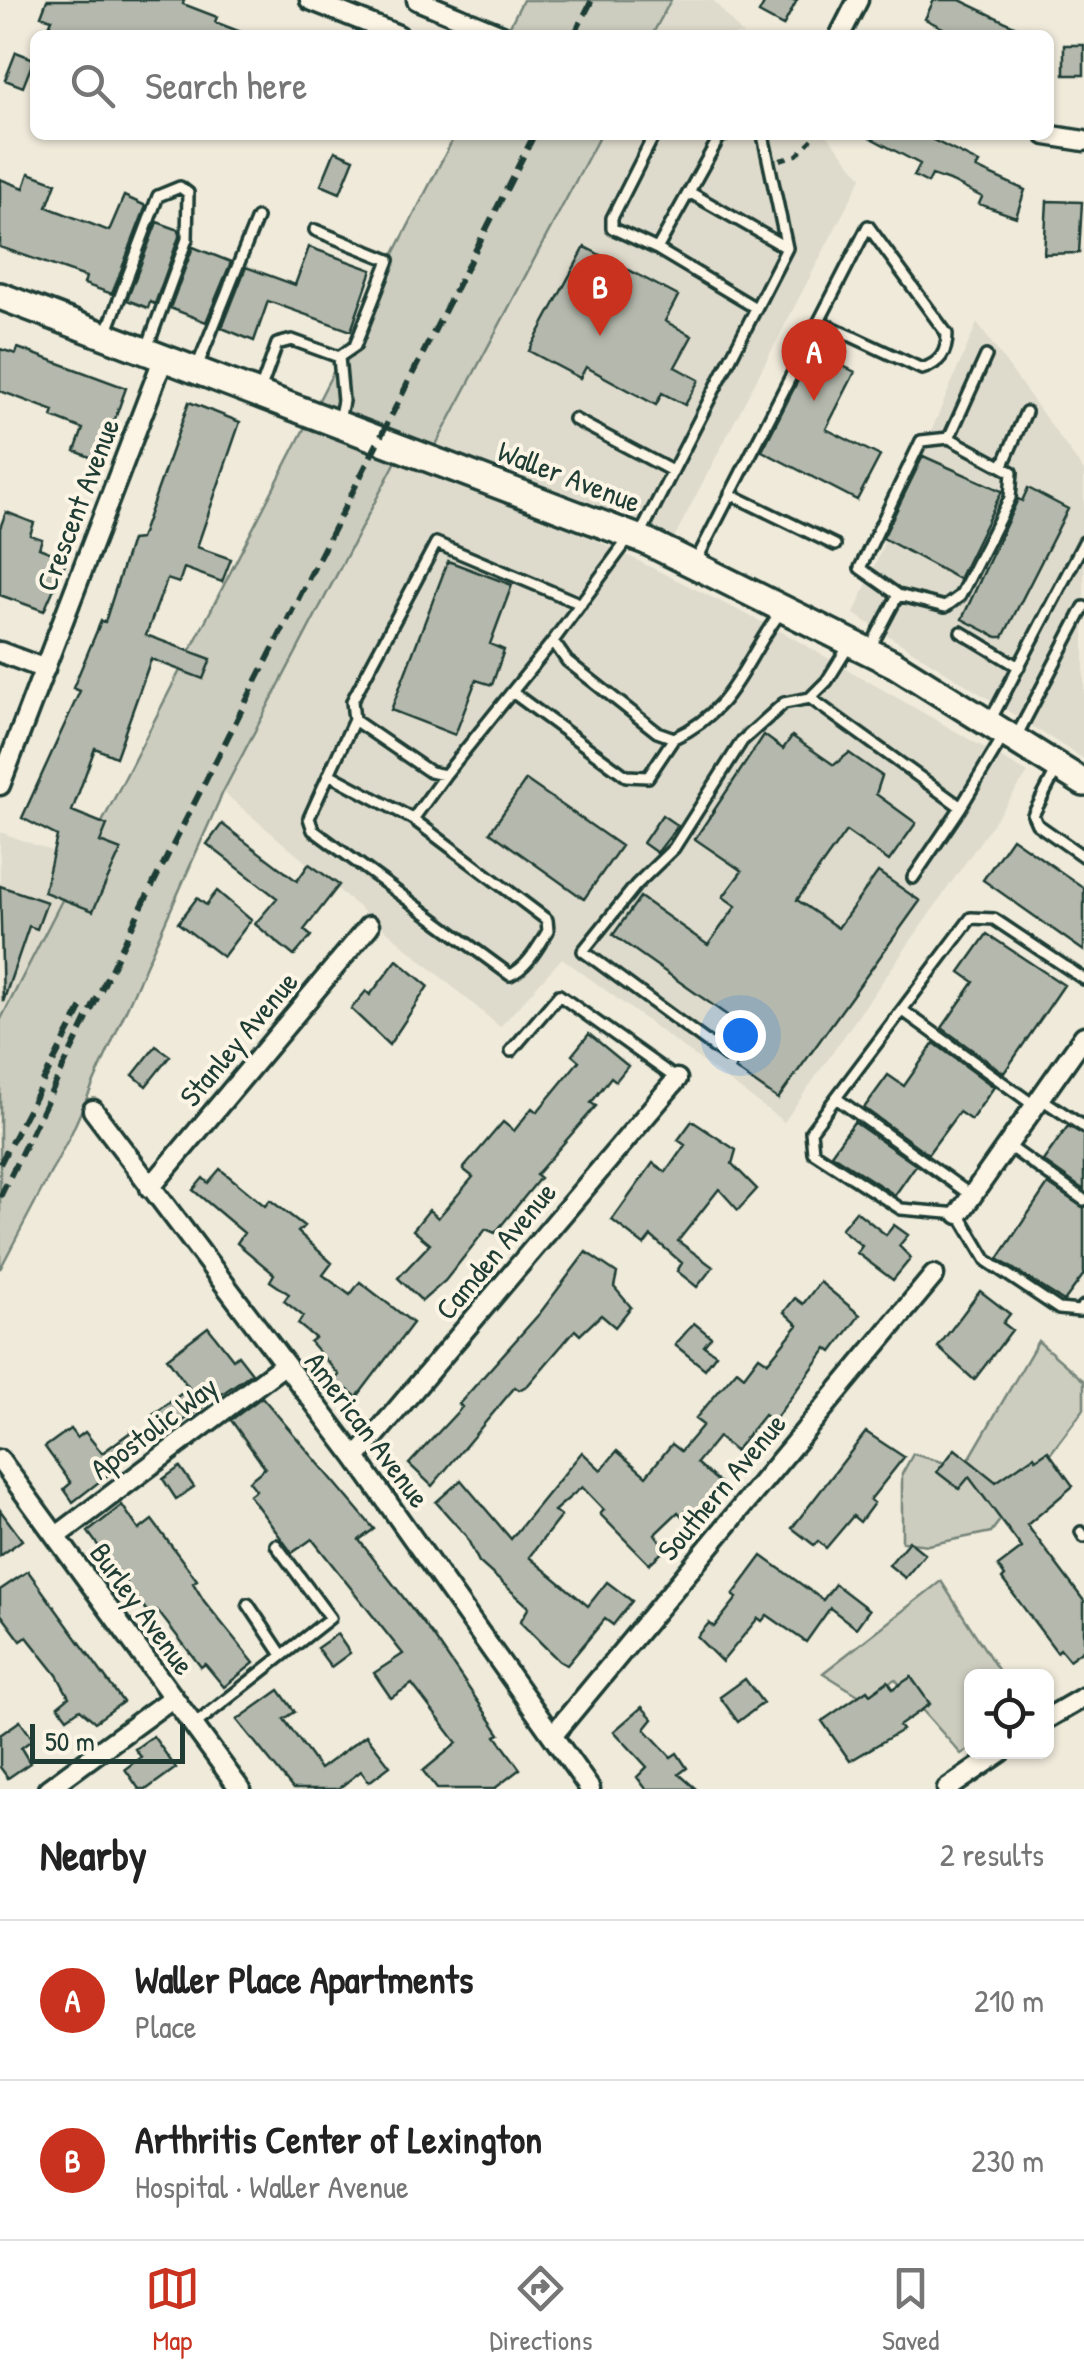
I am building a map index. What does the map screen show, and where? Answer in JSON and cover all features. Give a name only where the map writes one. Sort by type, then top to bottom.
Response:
[{"type":"main road","name":"Waller Avenue","points":[[0,296],[635,536],[860,646],[1004,730],[1084,783]]},
{"type":"street","points":[[310,0],[385,30]]},
{"type":"street","points":[[418,0],[490,30]]},
{"type":"street","points":[[846,30],[858,0]]},
{"type":"street","points":[[1054,136],[1084,141]]},
{"type":"street","name":"Crescent Avenue","points":[[0,785],[45,669],[155,354]]},
{"type":"street","points":[[0,652],[45,669]]},
{"type":"street","name":"Stanley Avenue","points":[[150,1188],[370,926]]},
{"type":"street","points":[[959,1214],[1084,1036]]},
{"type":"street","name":"Camden Avenue","points":[[356,1458],[677,1079]]},
{"type":"street","name":"American Avenue","points":[[93,1110],[356,1458],[590,1789]]},
{"type":"street","name":"Southern Avenue","points":[[553,1735],[934,1275]]},
{"type":"street","name":"Apostolic Way","points":[[56,1536],[284,1364]]},
{"type":"street","name":"Burley Avenue","points":[[0,1460],[240,1789]]},
{"type":"street","points":[[48,1789],[172,1698]]},
{"type":"street","points":[[1054,1716],[1082,1703]]},
{"type":"street","points":[[948,1789],[991,1759]]},
{"type":"lane","points":[[652,140],[612,228],[657,249],[754,307]]},
{"type":"lane","points":[[657,249],[718,140]]},
{"type":"lane","points":[[413,820],[445,774],[635,536],[672,471],[787,248],[764,140]]},
{"type":"lane","points":[[105,335],[158,196],[180,187],[188,193],[187,239],[155,354]]},
{"type":"lane","points":[[689,192],[787,248]]},
{"type":"lane","points":[[196,369],[257,218]]},
{"type":"lane","points":[[694,563],[868,226],[948,334],[948,347],[942,358],[922,369],[819,321]]},
{"type":"lane","points":[[315,230],[389,260],[355,346],[339,357]]},
{"type":"lane","points":[[259,393],[277,344],[292,340],[339,357]]},
{"type":"lane","points":[[949,438],[986,356]]},
{"type":"lane","points":[[338,423],[343,401],[339,357]]},
{"type":"lane","points":[[1003,465],[1026,412]]},
{"type":"lane","points":[[574,419],[672,471]]},
{"type":"lane","points":[[949,438],[1012,472],[1010,498],[960,596],[945,607],[898,595],[860,568],[922,441],[949,438]]},
{"type":"lane","points":[[730,494],[836,544]]},
{"type":"lane","points":[[1004,730],[1019,667],[1084,542]]},
{"type":"lane","points":[[329,774],[413,820],[547,920],[548,931],[520,971],[502,974],[313,830],[309,818],[329,774],[354,720],[352,701],[436,543],[582,604]]},
{"type":"lane","points":[[726,1056],[583,951],[636,884],[674,848],[750,732],[784,704],[810,698],[860,646],[898,595]]},
{"type":"lane","points":[[512,692],[626,776],[648,776],[674,738],[702,725],[724,703],[785,606]]},
{"type":"lane","points":[[913,878],[1084,607]]},
{"type":"lane","points":[[961,632],[1019,667]]},
{"type":"lane","points":[[553,642],[568,661],[657,732],[674,738]]},
{"type":"lane","points":[[810,698],[961,807]]},
{"type":"lane","points":[[354,720],[430,772],[445,774]]},
{"type":"lane","points":[[1059,766],[1033,815],[1037,824],[1084,857]]},
{"type":"lane","points":[[1084,979],[994,919],[971,918],[811,1131],[814,1152],[901,1210],[959,1214],[986,1261],[1059,1309],[1079,1311],[1084,1306]]},
{"type":"lane","points":[[511,1052],[560,995],[677,1079]]},
{"type":"lane","points":[[902,1010],[1038,1102],[1084,1128]]},
{"type":"lane","points":[[836,1098],[972,1196]]},
{"type":"lane","points":[[1008,1144],[1084,1200]]},
{"type":"lane","points":[[193,1726],[330,1618],[276,1545]]},
{"type":"lane","points":[[248,1604],[282,1655]]},
{"type":"path","points":[[797,155],[811,140]]},
{"type":"shaded area","points":[[523,0],[671,0],[655,30],[508,30]]},
{"type":"shaded area","points":[[671,0],[713,0],[739,30],[655,30]]},
{"type":"shaded area","points":[[452,140],[597,140],[429,458],[403,448],[223,792],[71,1134],[0,1269],[0,1021]]},
{"type":"shaded area","points":[[597,140],[831,140],[862,177],[667,551],[444,465],[784,633],[1028,773],[784,1122],[562,958],[500,1027],[223,792],[403,447],[430,458]]},
{"type":"shaded area","points":[[977,323],[1084,471],[1084,759],[854,614]]},
{"type":"shaded area","points":[[0,832],[103,870],[0,1049]]},
{"type":"shaded area","points":[[1038,1341],[1084,1381],[1084,1409],[991,1532],[928,1545],[902,1542],[902,1474],[913,1454],[964,1468]]},
{"type":"shaded area","points":[[941,1581],[998,1669],[964,1669],[961,1754],[895,1679],[863,1698],[823,1673]]},
{"type":"building","points":[[47,0],[184,0],[183,4],[217,17],[215,22],[236,30],[59,30],[49,26],[52,19],[41,16]]},
{"type":"building","points":[[766,0],[797,0],[783,26],[759,13]]},
{"type":"building","points":[[934,0],[960,0],[1023,30],[947,30],[925,19]]},
{"type":"building","points":[[1064,45],[1084,45],[1084,75],[1064,75]]},
{"type":"building","points":[[16,52],[30,57],[23,87],[5,80]]},
{"type":"building","points":[[874,140],[933,140],[979,163],[976,168],[1025,190],[1016,217],[979,204],[982,197],[952,182],[932,175],[928,183],[914,176],[920,164]]},
{"type":"building","points":[[335,151],[354,159],[340,193],[321,185]]},
{"type":"building","points":[[29,173],[56,183],[47,207],[109,231],[124,196],[146,206],[112,294],[84,284],[86,277],[0,247],[0,179],[24,188]]},
{"type":"building","points":[[1047,201],[1082,202],[1079,253],[1044,254]]},
{"type":"building","points":[[157,222],[179,230],[179,237],[155,304],[150,302],[148,308],[127,300]]},
{"type":"building","points":[[193,247],[231,262],[206,322],[170,308]]},
{"type":"building","points":[[309,247],[372,270],[351,331],[268,301],[254,341],[222,328],[246,267],[295,285]]},
{"type":"building","points":[[585,247],[678,296],[665,321],[692,336],[675,367],[699,380],[685,405],[662,393],[656,405],[586,367],[580,378],[529,351]]},
{"type":"building","points":[[18,348],[126,388],[100,461],[75,451],[83,429],[52,417],[54,411],[0,391],[0,349],[16,354]]},
{"type":"building","points":[[813,351],[855,372],[826,429],[880,456],[857,500],[762,451]]},
{"type":"building","points":[[189,402],[240,422],[197,547],[231,559],[222,582],[184,568],[179,583],[167,579],[146,635],[211,659],[203,679],[151,659],[116,757],[95,748],[72,811],[107,825],[100,842],[121,850],[93,911],[44,892],[57,836],[22,818],[80,691],[73,688],[101,621],[105,622],[131,540],[140,539]]},
{"type":"building","points":[[923,456],[1002,491],[959,579],[883,538]]},
{"type":"building","points":[[1028,488],[1068,509],[1003,637],[997,637],[962,619],[1018,499],[1022,501]]},
{"type":"building","points":[[6,512],[34,523],[30,535],[42,539],[39,548],[67,559],[44,611],[0,595],[0,528]]},
{"type":"building","points":[[448,561],[512,585],[490,644],[504,650],[492,685],[476,680],[455,735],[391,710]]},
{"type":"building","points":[[764,735],[783,749],[792,736],[834,765],[849,753],[882,776],[876,794],[916,823],[889,861],[846,831],[797,900],[838,928],[878,872],[920,901],[778,1099],[735,1069],[758,1037],[613,935],[640,897],[708,945],[736,906],[723,897],[742,871],[695,839]]},
{"type":"building","points":[[526,780],[621,846],[584,899],[490,832]]},
{"type":"building","points":[[662,815],[678,826],[657,853],[643,843]]},
{"type":"building","points":[[222,824],[297,881],[309,864],[339,885],[304,930],[311,936],[294,956],[255,924],[277,898],[207,844]]},
{"type":"building","points":[[1012,838],[1084,888],[1084,951],[983,880]]},
{"type":"building","points":[[0,886],[47,902],[37,929],[29,926],[3,1002]]},
{"type":"building","points":[[217,891],[251,920],[223,957],[178,923],[197,898],[206,905]]},
{"type":"building","points":[[987,934],[1064,985],[1004,1073],[942,1028],[974,982],[960,972]]},
{"type":"building","points":[[397,960],[428,986],[389,1045],[351,1009],[366,991],[370,995]]},
{"type":"building","points":[[589,1034],[628,1066],[616,1081],[611,1077],[591,1103],[596,1106],[536,1175],[540,1178],[495,1233],[486,1229],[445,1281],[422,1301],[398,1278],[430,1244],[413,1230],[429,1210],[438,1218],[473,1177],[463,1169],[503,1122],[514,1131],[532,1108],[537,1112],[579,1061],[572,1055]]},
{"type":"building","points":[[934,1043],[994,1087],[971,1120],[959,1112],[928,1154],[864,1108],[888,1075],[904,1086]]},
{"type":"building","points":[[156,1046],[170,1056],[146,1086],[133,1075]]},
{"type":"building","points":[[692,1121],[736,1150],[732,1164],[757,1189],[738,1210],[719,1189],[678,1241],[713,1267],[697,1287],[677,1271],[682,1263],[651,1236],[644,1245],[612,1220],[653,1163],[666,1172],[685,1145],[678,1140]]},
{"type":"building","points":[[854,1122],[916,1165],[895,1195],[831,1154]]},
{"type":"building","points":[[1068,1126],[1084,1135],[1084,1190],[1043,1161]]},
{"type":"building","points":[[220,1169],[265,1206],[270,1200],[304,1226],[298,1232],[332,1263],[323,1275],[350,1295],[360,1282],[413,1323],[357,1397],[335,1380],[339,1375],[310,1342],[315,1338],[298,1324],[303,1316],[284,1301],[289,1294],[270,1281],[274,1274],[237,1243],[244,1233],[193,1190],[203,1178],[208,1183]]},
{"type":"building","points":[[1048,1184],[1084,1208],[1084,1274],[1064,1301],[998,1259]]},
{"type":"building","points":[[856,1211],[886,1235],[894,1225],[908,1235],[899,1246],[911,1258],[893,1280],[857,1253],[862,1246],[841,1229]]},
{"type":"building","points":[[586,1252],[617,1273],[614,1287],[631,1307],[615,1327],[601,1315],[580,1335],[575,1330],[528,1385],[519,1390],[515,1387],[432,1486],[409,1464],[462,1407],[459,1404],[540,1313]]},
{"type":"building","points":[[820,1282],[860,1315],[832,1352],[827,1348],[773,1422],[764,1415],[735,1451],[718,1437],[697,1463],[720,1483],[693,1515],[687,1510],[682,1516],[678,1512],[655,1534],[666,1549],[649,1564],[600,1514],[604,1510],[582,1487],[554,1511],[561,1516],[529,1557],[588,1606],[607,1582],[632,1601],[613,1625],[605,1619],[567,1665],[559,1661],[520,1622],[529,1607],[479,1562],[466,1536],[436,1502],[461,1480],[511,1539],[582,1452],[601,1470],[617,1451],[646,1476],[672,1444],[681,1451],[703,1425],[695,1419],[737,1370],[744,1376],[759,1356],[768,1362],[798,1325],[784,1312],[795,1298],[803,1304]]},
{"type":"building","points":[[980,1291],[1010,1314],[1003,1323],[1012,1330],[974,1380],[938,1347]]},
{"type":"building","points":[[694,1323],[711,1337],[704,1346],[716,1354],[705,1369],[675,1345]]},
{"type":"building","points":[[208,1327],[233,1359],[238,1355],[252,1373],[164,1434],[150,1417],[189,1388],[167,1358]]},
{"type":"building","points":[[262,1397],[374,1529],[359,1540],[434,1637],[500,1734],[496,1736],[520,1769],[494,1789],[437,1789],[423,1771],[457,1743],[412,1684],[391,1698],[374,1673],[403,1654],[312,1539],[292,1553],[249,1495],[256,1490],[249,1481],[265,1468],[231,1420]]},
{"type":"building","points":[[70,1429],[77,1438],[85,1432],[102,1453],[132,1431],[141,1442],[114,1463],[117,1468],[73,1502],[64,1489],[71,1483],[45,1447]]},
{"type":"building","points":[[866,1432],[904,1457],[870,1500],[874,1503],[860,1522],[853,1516],[826,1548],[818,1541],[814,1545],[792,1528]]},
{"type":"building","points":[[955,1449],[996,1482],[1048,1451],[1073,1486],[1027,1525],[1084,1601],[1084,1649],[1069,1660],[1060,1649],[1057,1652],[1002,1579],[1005,1576],[998,1566],[1022,1548],[969,1477],[959,1489],[937,1472]]},
{"type":"building","points":[[180,1467],[194,1487],[176,1499],[163,1479]]},
{"type":"building","points":[[122,1505],[139,1530],[152,1520],[197,1580],[193,1583],[204,1601],[254,1663],[224,1687],[205,1664],[201,1667],[157,1610],[149,1614],[88,1532]]},
{"type":"building","points":[[0,1510],[22,1540],[0,1556]]},
{"type":"building","points":[[909,1541],[925,1554],[905,1578],[889,1565]]},
{"type":"building","points":[[762,1556],[823,1600],[835,1584],[869,1610],[856,1628],[830,1608],[806,1642],[767,1615],[762,1621],[758,1618],[722,1662],[697,1637],[709,1623],[714,1627]]},
{"type":"building","points":[[28,1571],[123,1702],[95,1722],[80,1709],[67,1718],[58,1706],[69,1697],[57,1675],[27,1637],[21,1641],[0,1613],[0,1590]]},
{"type":"building","points":[[337,1634],[350,1653],[331,1667],[317,1648]]},
{"type":"building","points":[[911,1677],[930,1704],[899,1726],[902,1730],[850,1761],[822,1721],[867,1690],[870,1694],[888,1681],[893,1689]]},
{"type":"building","points":[[745,1679],[763,1703],[738,1722],[720,1697]]},
{"type":"building","points":[[279,1690],[295,1712],[284,1719],[320,1769],[366,1735],[390,1766],[369,1782],[361,1771],[338,1789],[293,1789],[237,1720]]},
{"type":"building","points":[[642,1707],[653,1719],[645,1729],[671,1757],[677,1753],[687,1768],[679,1774],[696,1789],[646,1789],[637,1777],[647,1767],[614,1731]]},
{"type":"building","points":[[20,1721],[33,1739],[21,1748],[30,1763],[8,1778],[0,1767],[0,1735]]},
{"type":"building","points":[[153,1736],[176,1768],[147,1789],[139,1789],[125,1769],[141,1757],[135,1749]]},
{"type":"railway","points":[[577,30],[592,0]]},
{"type":"railway","points":[[0,1197],[142,906],[531,140]]},
{"type":"railway","points":[[0,1164],[83,1005]]},
{"type":"place","name":"Arthritis Center of Lexington","points":[[600,336]]},
{"type":"place","name":"Waller Place Apartments","points":[[814,401]]}]
